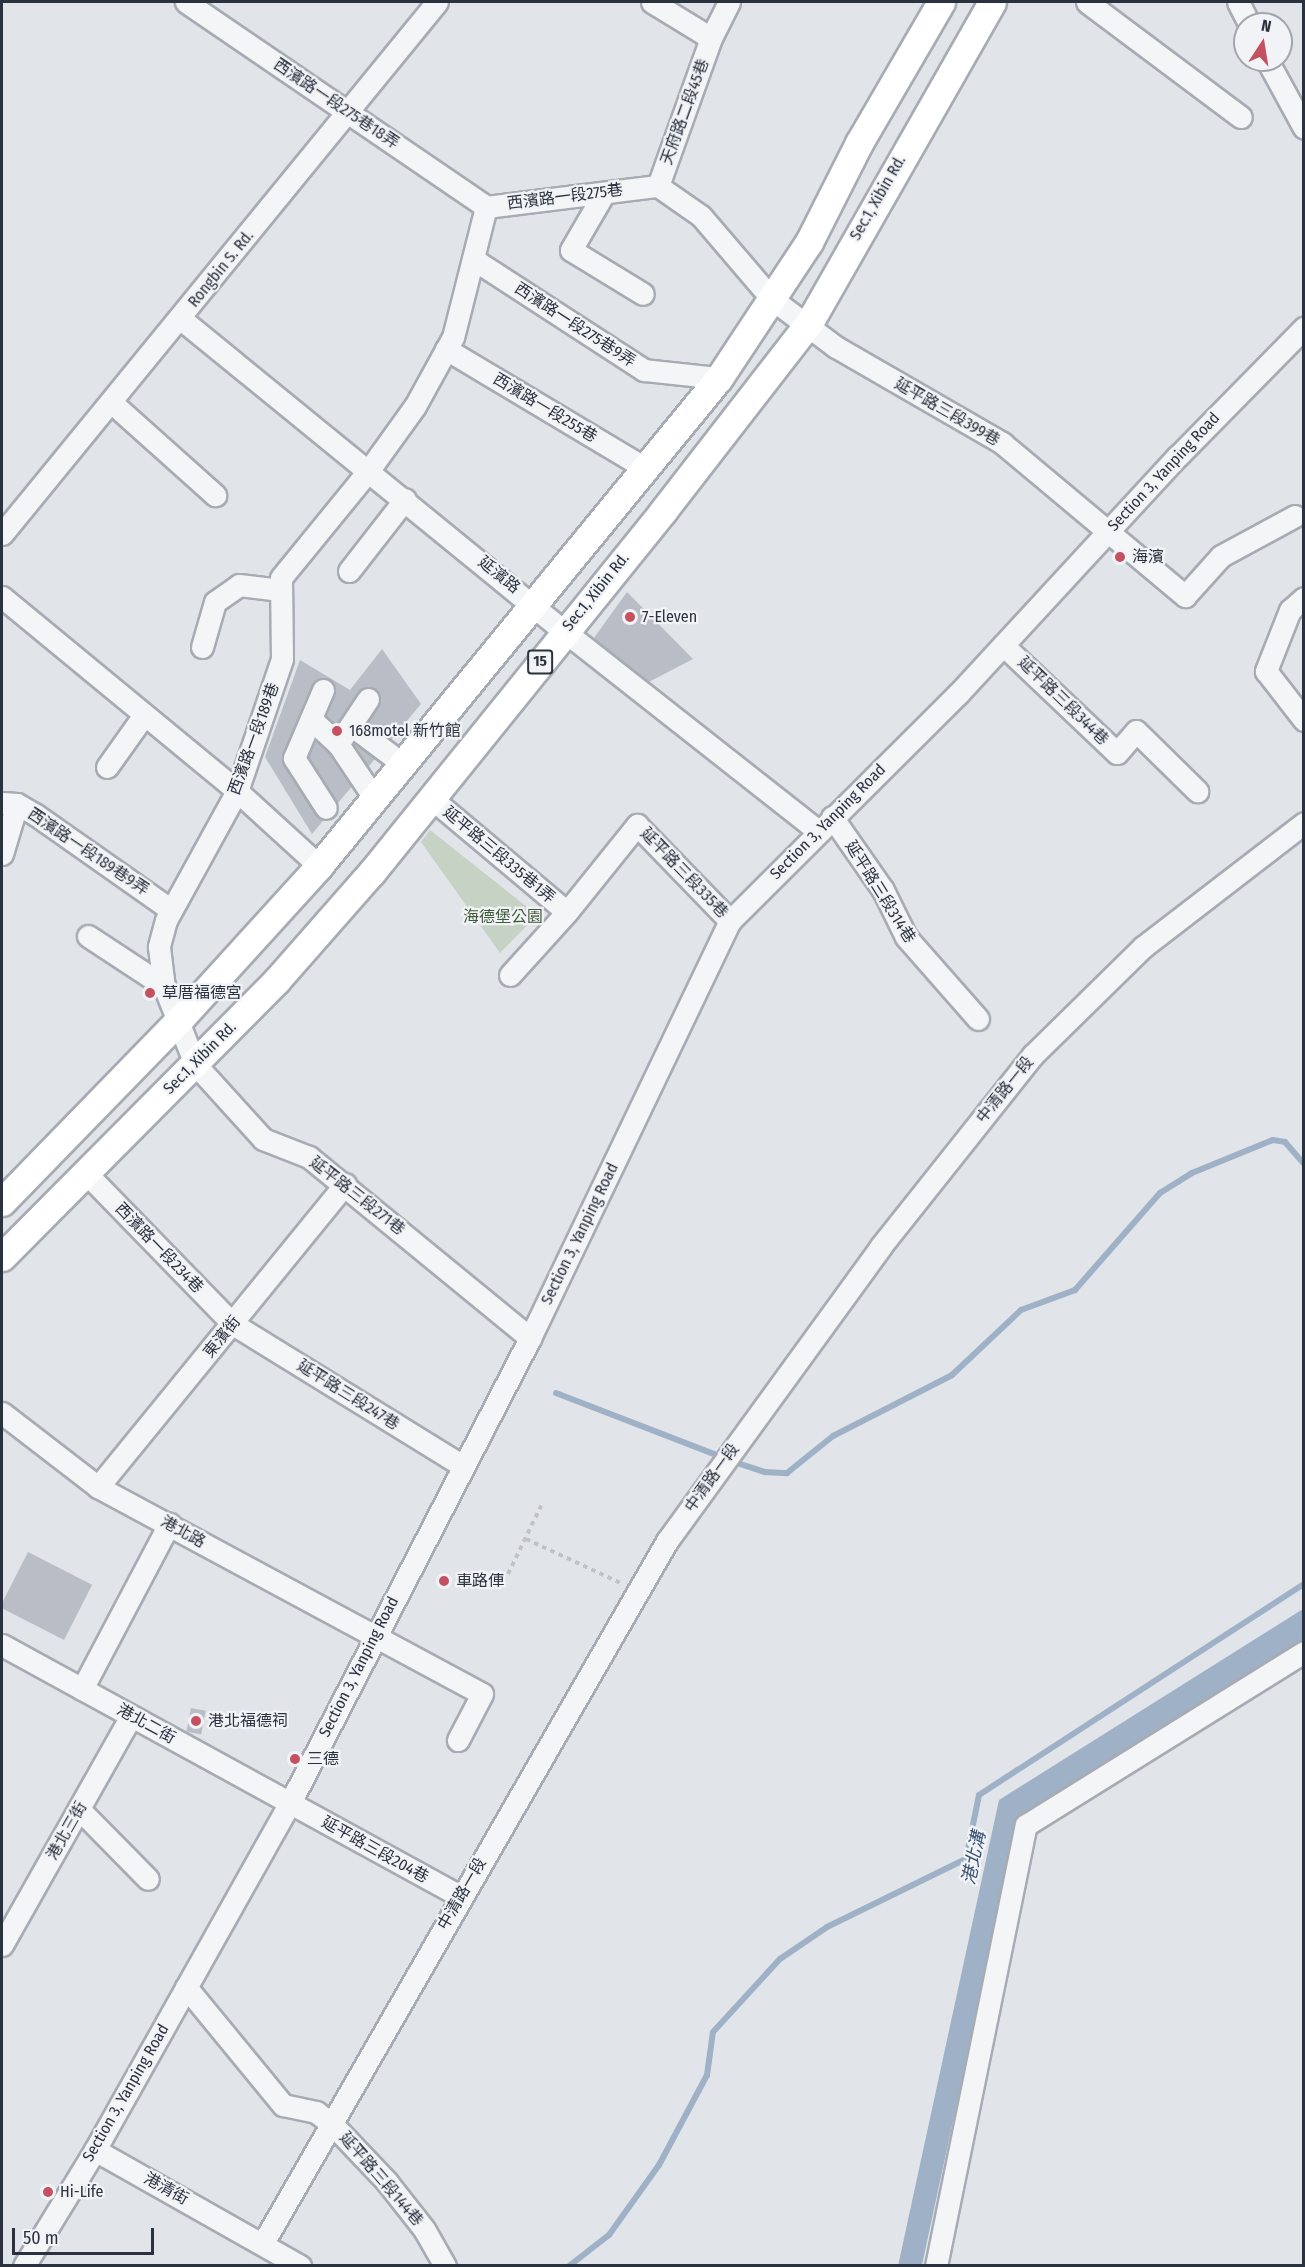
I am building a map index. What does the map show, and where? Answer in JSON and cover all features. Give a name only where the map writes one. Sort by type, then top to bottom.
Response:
[{"type":"main road","name":"15","points":[[2,1202],[180,1019],[319,866],[535,604],[643,467],[719,378],[809,242],[859,143],[940,2]]},
{"type":"main road","name":"Sec.1, Xibin Rd.","points":[[2,1257],[277,980],[431,798],[809,323],[992,2]]},
{"type":"street","name":"西濱路一段275巷18弄","points":[[186,2],[486,207]]},
{"type":"street","name":"Rongbin S. Rd.","points":[[2,534],[181,319],[437,2]]},
{"type":"street","name":"天府路二段45巷","points":[[652,2],[711,38]]},
{"type":"street","name":"天府路二段45巷","points":[[658,186],[711,38],[729,2]]},
{"type":"street","points":[[1087,2],[1241,117]]},
{"type":"street","points":[[1274,72],[1304,128]]},
{"type":"street","points":[[658,186],[701,216],[772,299],[809,323]]},
{"type":"street","name":"西濱路一段275巷","points":[[369,470],[415,406],[446,349],[486,207],[658,186]]},
{"type":"street","points":[[604,193],[571,250],[643,294]]},
{"type":"street","name":"西濱路一段275巷9弄","points":[[473,259],[644,370],[719,378]]},
{"type":"street","name":"延濱路","points":[[181,319],[535,604],[564,631],[825,824]]},
{"type":"street","name":"延平路三段399巷","points":[[809,323],[836,347],[1002,443],[1185,596],[1221,556],[1294,516]]},
{"type":"street","name":"Section 3, Yanping Road","points":[[24,2265],[95,2150],[290,1803],[530,1338],[730,921],[1003,645],[1107,533],[1301,334]]},
{"type":"street","name":"西濱路一段255巷","points":[[446,349],[643,467]]},
{"type":"street","points":[[111,402],[215,495]]},
{"type":"street","name":"西濱路一段189巷","points":[[180,1019],[164,987],[159,947],[171,910],[237,791],[282,659],[280,578],[369,470]]},
{"type":"street","points":[[350,571],[405,499]]},
{"type":"street","points":[[202,647],[215,602],[239,585],[281,590]]},
{"type":"street","points":[[2,597],[237,791],[319,866]]},
{"type":"street","points":[[1304,598],[1290,610],[1266,670],[1304,720]]},
{"type":"street","name":"延平路三段344巷","points":[[1003,645],[1117,753],[1136,731],[1197,791]]},
{"type":"street","points":[[323,690],[294,758],[326,808]]},
{"type":"street","points":[[338,744],[368,699]]},
{"type":"street","points":[[107,767],[144,715]]},
{"type":"street","points":[[311,719],[338,744],[375,799]]},
{"type":"street","points":[[351,725],[403,764]]},
{"type":"street","name":"延平路三段335巷1弄","points":[[431,798],[567,912]]},
{"type":"street","points":[[2,854],[9,803]]},
{"type":"street","name":"西濱路一段189巷9弄","points":[[9,803],[171,910]]},
{"type":"street","name":"中清路一段","points":[[263,2243],[333,2125],[460,1896],[667,1541],[881,1246],[1033,1055],[1143,947],[1304,823]]},
{"type":"street","name":"延平路三段314巷","points":[[825,824],[883,890],[906,937],[978,1019]]},
{"type":"street","name":"延平路三段335巷1弄","points":[[510,975],[567,912],[637,825]]},
{"type":"street","name":"延平路三段335巷","points":[[637,825],[730,921]]},
{"type":"street","points":[[88,936],[164,987]]},
{"type":"street","name":"延平路三段271巷","points":[[180,1019],[195,1064],[263,1139],[309,1157],[345,1184],[530,1338]]},
{"type":"street","name":"西濱路一段234巷","points":[[85,1172],[233,1324]]},
{"type":"street","name":"東濱街","points":[[98,1487],[345,1184]]},
{"type":"street","name":"延平路三段247巷","points":[[233,1324],[463,1466]]},
{"type":"street","name":"港北路","points":[[2,1413],[98,1487],[482,1694],[458,1740]]},
{"type":"street","points":[[82,1689],[169,1524]]},
{"type":"street","name":"港北二街","points":[[2,1645],[290,1803]]},
{"type":"street","points":[[936,2265],[1026,1825],[1304,1652]]},
{"type":"street","name":"港北三街","points":[[2,1945],[131,1716]]},
{"type":"street","name":"延平路三段204巷","points":[[290,1803],[460,1896]]},
{"type":"street","points":[[79,1809],[148,1879]]},
{"type":"street","name":"延平路三段144巷","points":[[186,1987],[283,2105],[316,2112],[333,2125],[387,2182],[424,2229],[445,2265]]},
{"type":"street","name":"港清街","points":[[95,2150],[300,2265]]},
{"type":"path","points":[[508,1574],[542,1506]]},
{"type":"path","points":[[526,1539],[638,1591]]},
{"type":"green space","name":"海德堡公園","points":[[430,830],[537,915],[500,953],[421,842]]},
{"type":"water","name":"港北溝","points":[[1303,1609],[1303,1645],[1017,1824],[922,2265],[898,2266],[999,1800]]},
{"type":"building","name":"7-Eleven","points":[[627,592],[693,659],[643,685],[591,642]]},
{"type":"building","name":"168motel 新竹館","points":[[382,649],[421,704],[312,834],[265,757],[300,660],[350,690]]},
{"type":"building","name":"草厝福德宮","points":[[150,985],[158,995],[151,1001],[143,991]]},
{"type":"building","points":[[28,1552],[92,1585],[64,1640],[2,1608],[2,1603]]},
{"type":"building","name":"港北福德祠","points":[[191,1708],[206,1711],[201,1734],[186,1732]]},
{"type":"waterway","points":[[731,1461],[765,1472],[787,1473],[833,1436],[952,1375],[1021,1310],[1075,1290],[1160,1193],[1192,1173],[1273,1140],[1285,1142],[1304,1164]]},
{"type":"waterway","points":[[556,1393],[722,1457]]},
{"type":"waterway","points":[[569,2266],[609,2235],[659,2165],[707,2075],[713,2032],[780,1959],[827,1927],[966,1859],[979,1795],[1304,1584]]},
{"type":"place","name":"海濱","points":[[1120,557]]},
{"type":"place","name":"7-Eleven","points":[[630,617]]},
{"type":"place","name":"168motel 新竹館","points":[[337,731]]},
{"type":"place","name":"草厝福德宮","points":[[150,993]]},
{"type":"place","name":"車路俥","points":[[444,1581]]},
{"type":"place","name":"港北福德祠","points":[[196,1721]]},
{"type":"place","name":"三德","points":[[295,1759]]},
{"type":"place","name":"Hi-Life","points":[[48,2192]]}]
